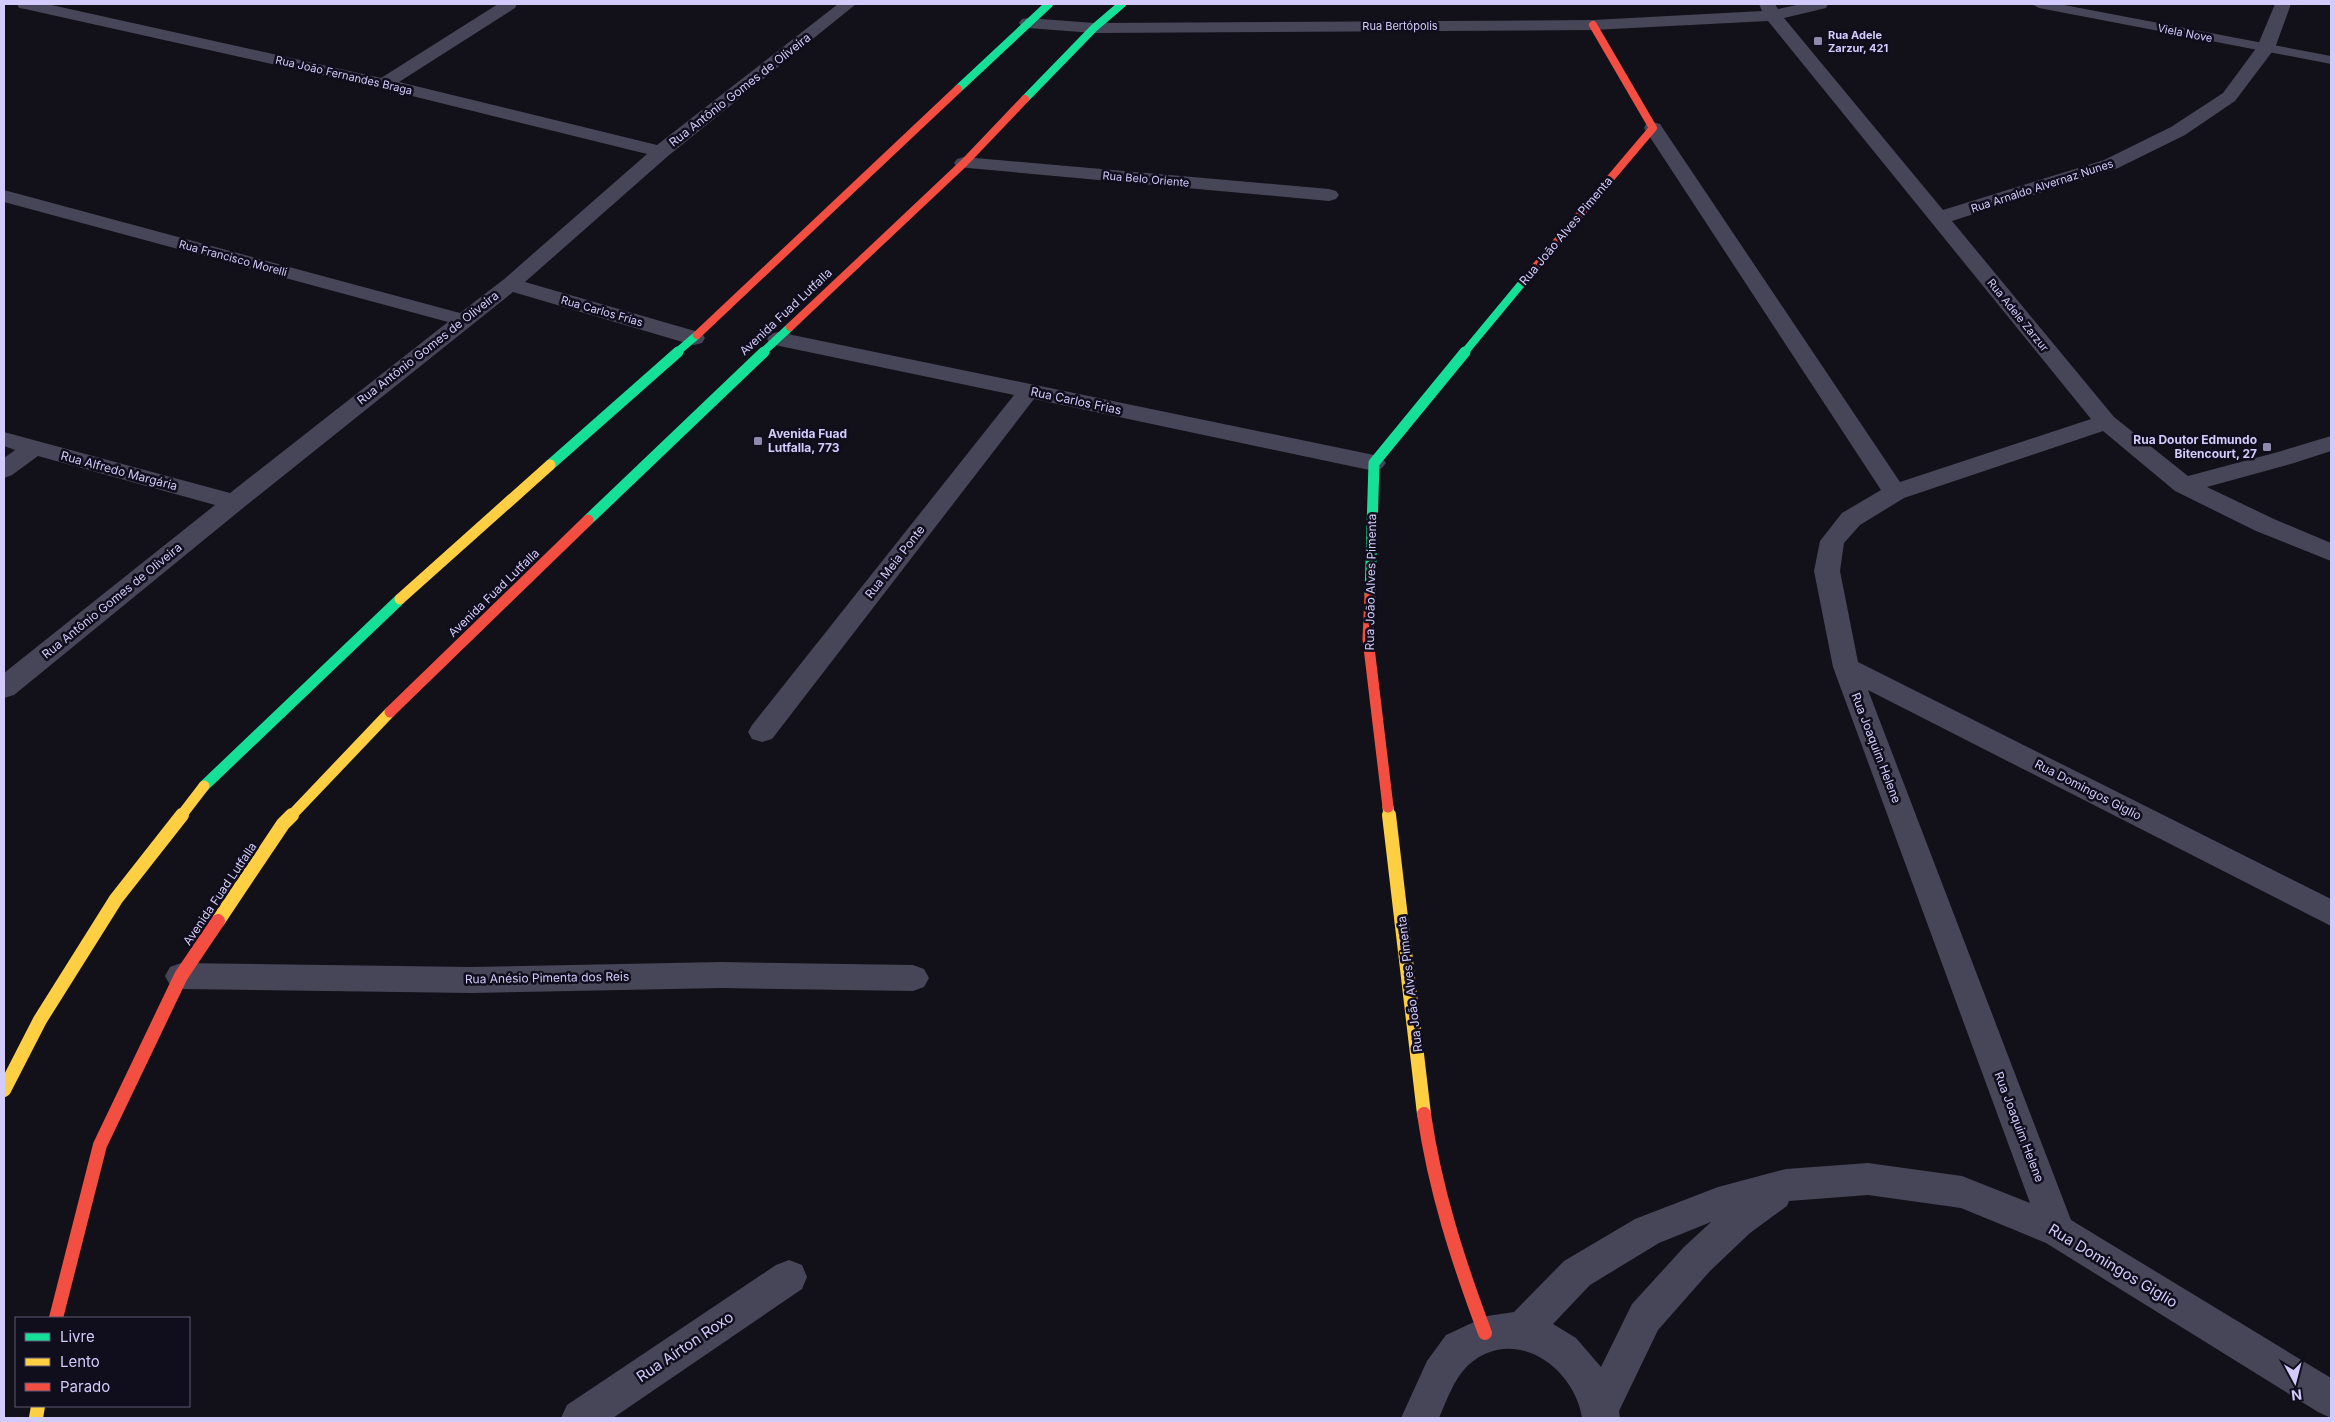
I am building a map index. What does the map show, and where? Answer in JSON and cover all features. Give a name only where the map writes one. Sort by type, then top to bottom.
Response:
[{"type":"main road","points":[[4,1090],[40,1020],[116,899],[205,785],[429,571],[694,338],[1049,4]]},
{"type":"main road","name":"Avenida Fuad Lutfalla","points":[[56,1317],[100,1145],[181,976],[283,824],[383,719],[778,338],[964,163],[1094,28],[1122,4]]},
{"type":"main road","points":[[1593,25],[1653,128]]},
{"type":"main road","name":"Rua João Alves Pimenta","points":[[1485,1333],[1458,1263],[1442,1212],[1430,1154],[1368,639],[1374,463],[1468,346],[1653,128]]},
{"type":"street","name":"Rua João Fernandes Braga","points":[[24,4],[384,84],[662,152]]},
{"type":"street","points":[[384,84],[509,4]]},
{"type":"street","name":"Rua Antônio Gomes de Oliveira","points":[[4,688],[234,502],[510,284],[662,152],[848,4]]},
{"type":"street","name":"Rua Bertópolis","points":[[1028,23],[1094,28],[1593,25],[1820,4]]},
{"type":"street","name":"Rua Arnaldo Alvernaz Nunes","points":[[1939,218],[2111,164],[2178,131],[2229,98],[2266,48],[2283,4]]},
{"type":"street","name":"Rua Adele Zarzur","points":[[1770,10],[2106,422],[2184,485],[2266,525],[2331,553]]},
{"type":"street","points":[[1653,128],[1895,492]]},
{"type":"street","name":"Rua Belo Oriente","points":[[964,163],[1329,195]]},
{"type":"street","name":"Rua Francisco Morelli","points":[[4,196],[463,320]]},
{"type":"street","name":"Rua Carlos Frias","points":[[510,284],[694,338]]},
{"type":"street","name":"Rua Carlos Frias","points":[[778,338],[1028,392],[1374,463]]},
{"type":"street","name":"Rua Meia Ponte","points":[[762,732],[1028,392]]},
{"type":"street","name":"Rua Joaquim Helene","points":[[2058,1231],[1846,668],[1827,571],[1832,541],[1851,519],[1895,492],[2106,422]]},
{"type":"street","name":"Rua Alfredo Margária","points":[[4,439],[234,502]]},
{"type":"street","points":[[2184,485],[2286,458],[2331,442]]},
{"type":"street","points":[[4,470],[33,448]]},
{"type":"street","name":"Rua Domingos Giglio","points":[[1846,668],[2331,913]]},
{"type":"street","name":"Rua Anésio Pimenta dos Reis","points":[[181,976],[471,980],[722,975],[914,978]]},
{"type":"street","name":"Rua Domingos Giglio","points":[[1521,1331],[1577,1273],[1647,1231],[1718,1203],[1786,1185],[1868,1179],[1962,1192],[2058,1231],[2331,1399]]},
{"type":"street","points":[[1601,1413],[1645,1317],[1697,1259],[1738,1221],[1786,1185]]},
{"type":"street","name":"Rua Aírton Roxo","points":[[580,1418],[789,1277]]},
{"type":"street","points":[[1420,1418],[1438,1379],[1456,1350],[1485,1333],[1521,1331],[1556,1345],[1585,1372],[1601,1413]]},
{"type":"street","points":[[1437,1418],[1438,1379]]},
{"type":"lane","name":"Viela Nove","points":[[2039,4],[2331,60]]},
{"type":"traffic: fast","points":[[958,89],[1049,4]]},
{"type":"traffic: fast","points":[[1025,99],[1094,28],[1122,4]]},
{"type":"traffic: fast","points":[[1370,594],[1374,463],[1527,277]]},
{"type":"traffic: fast","points":[[588,520],[790,327]]},
{"type":"traffic: fast","points":[[550,465],[697,335]]},
{"type":"traffic: fast","points":[[204,786],[400,599]]},
{"type":"traffic: slow","points":[[400,599],[550,465]]},
{"type":"traffic: slow","points":[[218,921],[283,824],[390,712]]},
{"type":"traffic: slow","points":[[4,1090],[40,1020],[116,899],[204,786]]},
{"type":"traffic: slow","points":[[1388,807],[1424,1114]]},
{"type":"traffic: slow","points":[[36,1418],[38,1407]]},
{"type":"traffic: jam","points":[[1527,277],[1653,128],[1593,25]]},
{"type":"traffic: jam","points":[[697,335],[958,89]]},
{"type":"traffic: jam","points":[[790,327],[964,163],[1025,99]]},
{"type":"traffic: jam","points":[[390,712],[588,520]]},
{"type":"traffic: jam","points":[[1370,594],[1368,639],[1388,807]]},
{"type":"traffic: jam","points":[[56,1317],[100,1145],[181,976],[218,921]]},
{"type":"traffic: jam","points":[[1424,1114],[1440,1198],[1465,1279],[1485,1333]]},
{"type":"place","name":"Rua Adele Zarzur, 421","points":[[1818,41]]},
{"type":"place","name":"Avenida Fuad Lutfalla, 773","points":[[758,441]]},
{"type":"place","name":"Rua Doutor Edmundo Bitencourt, 27","points":[[2267,447]]}]
